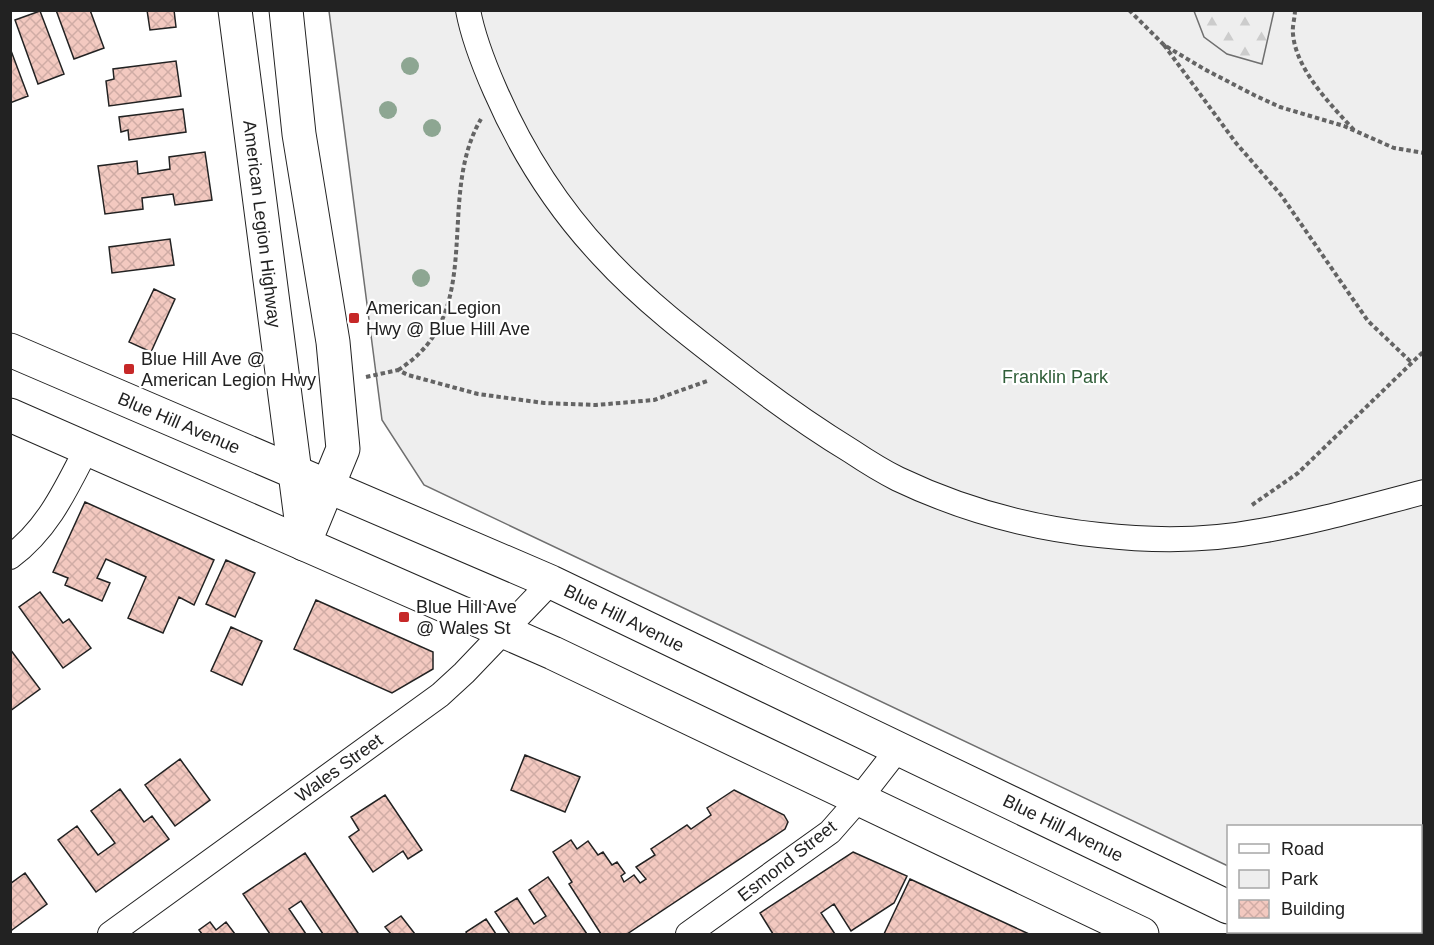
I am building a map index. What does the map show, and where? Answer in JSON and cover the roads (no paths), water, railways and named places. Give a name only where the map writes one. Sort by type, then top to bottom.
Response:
[{"type":"main road","name":"American Legion Highway","points":[[235,10],[304,544]]},
{"type":"main road","points":[[286,10],[299,134],[333,342],[343,449],[304,544]]},
{"type":"main road","name":"Blue Hill Avenue","points":[[10,350],[551,582],[1227,907]]},
{"type":"main road","points":[[10,415],[554,653],[1142,934]]},
{"type":"street","points":[[468,10],[496,93],[533,164],[562,207],[602,255],[651,302],[736,371],[791,412],[895,477],[980,511],[1053,529],[1142,538],[1194,538],[1257,532],[1424,492]]},
{"type":"street","points":[[10,557],[37,535],[48,521],[87,448]]},
{"type":"street","name":"Wales Street","points":[[110,934],[440,695],[551,582]]},
{"type":"street","name":"Esmond Street","points":[[688,934],[830,832],[860,799],[898,749]]},
{"type":"place","name":"American Legion Hwy @ Blue Hill Ave","points":[[354,318]]},
{"type":"place","name":"Blue Hill Ave @ American Legion Hwy","points":[[129,369]]},
{"type":"place","name":"Blue Hill Ave @ Wales St","points":[[404,617]]},
{"type":"park label","name":"Franklin Park","points":[[1055,377]]}]
